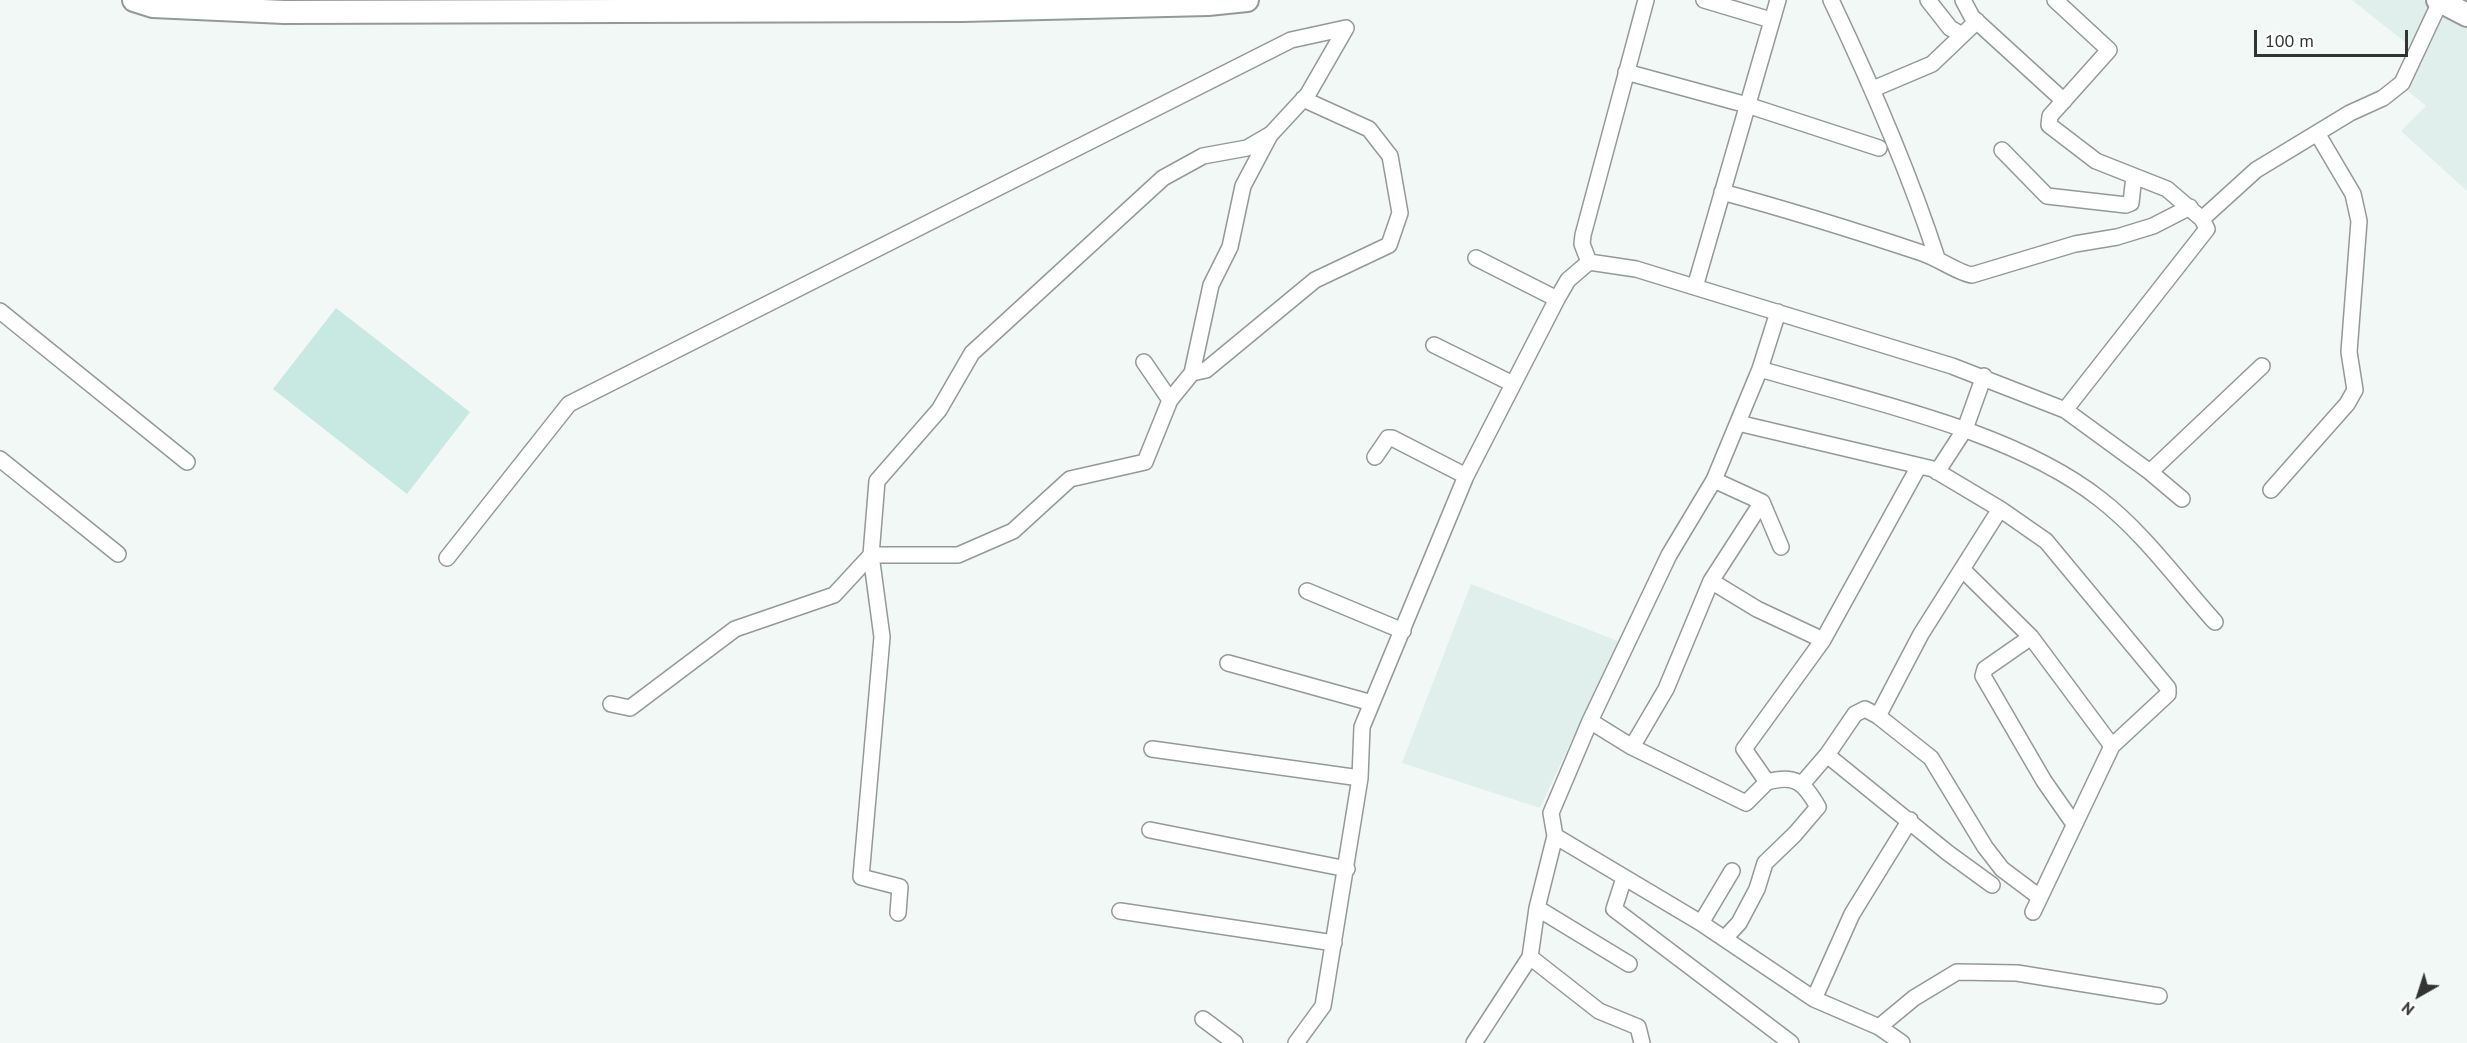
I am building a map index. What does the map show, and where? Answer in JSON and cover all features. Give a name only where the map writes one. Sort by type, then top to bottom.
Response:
[{"type":"highway","points":[[134,0],[153,6],[174,8],[284,12],[600,5],[985,9],[1208,4],[1247,0]]},
{"type":"highway","points":[[2439,1],[2467,15]]},
{"type":"street","points":[[1589,262],[1582,244],[1583,235],[1646,0]]},
{"type":"street","points":[[1704,0],[1771,20]]},
{"type":"street","points":[[1695,287],[1778,0]]},
{"type":"street","points":[[1831,0],[1873,89],[1921,210],[1937,258]]},
{"type":"street","points":[[1928,0],[1953,31],[1962,35]]},
{"type":"street","points":[[1963,0],[1977,21],[2064,102]]},
{"type":"street","points":[[2055,0],[2109,50],[2050,116],[2049,125],[2096,161],[2168,189],[2202,219],[2206,229],[2065,410]]},
{"type":"street","points":[[2202,219],[2256,170],[2383,98],[2402,83],[2439,1]]},
{"type":"street","points":[[1873,89],[1932,64],[1977,21]]},
{"type":"street","points":[[447,558],[569,404],[1291,40],[1346,28],[1303,99],[1271,134],[1243,186],[1230,248],[1211,285],[1192,373],[1170,400],[1145,462],[1070,480],[1013,531],[958,555],[872,555],[834,595],[735,630],[630,708],[611,704]]},
{"type":"street","points":[[1626,72],[1748,105],[1879,148]]},
{"type":"street","points":[[1192,373],[1206,370],[1315,280],[1389,245],[1400,213],[1390,156],[1369,129],[1303,99]]},
{"type":"street","points":[[2271,490],[2347,404],[2355,390],[2349,352],[2359,221],[2353,194],[2318,133]]},
{"type":"street","points":[[898,913],[900,887],[861,877],[882,636],[872,555],[877,481],[939,410],[972,353],[1162,178],[1203,156],[1246,148],[1271,134]]},
{"type":"street","points":[[2002,150],[2047,196],[2052,198],[2126,205],[2131,202],[2134,176]]},
{"type":"street","points":[[1722,192],[1813,217],[1937,258],[1972,275],[2075,244],[2117,237],[2153,226],[2190,207]]},
{"type":"street","points":[[1476,258],[1557,299]]},
{"type":"street","points":[[1296,1043],[1323,1006],[1360,778],[1362,728],[1466,476],[1557,299],[1568,280],[1589,262],[1636,269],[1984,376],[2065,410],[2150,472],[2182,499]]},
{"type":"street","points":[[0,311],[187,462]]},
{"type":"street","points":[[1474,1043],[1530,957],[1537,908],[1555,836],[1551,813],[1590,721],[1669,555],[1714,480],[1760,369],[1778,312]]},
{"type":"street","points":[[1434,345],[1513,384]]},
{"type":"street","points":[[1143,362],[1170,400]]},
{"type":"street","points":[[2150,472],[2262,366]]},
{"type":"street","points":[[1760,369],[1965,429],[2056,470],[2099,498],[2128,524],[2215,622]]},
{"type":"street","points":[[1937,472],[1965,429],[1984,376]]},
{"type":"street","points":[[1738,423],[1919,466],[1937,472],[2000,509],[2046,542],[2170,690],[2112,746],[2038,896],[2033,912]]},
{"type":"street","points":[[1374,457],[1388,438],[1392,438],[1466,476]]},
{"type":"street","points":[[0,459],[118,554]]},
{"type":"street","points":[[1767,782],[1744,749],[1823,640],[1919,466]]},
{"type":"street","points":[[1714,480],[1762,502],[1781,547]]},
{"type":"street","points":[[1632,747],[1666,689],[1712,581],[1762,502]]},
{"type":"street","points":[[1878,716],[1921,634],[2000,509]]},
{"type":"street","points":[[1962,569],[1975,579],[2031,637],[2112,746]]},
{"type":"street","points":[[1712,581],[1757,609],[1823,640]]},
{"type":"street","points":[[1306,591],[1402,631]]},
{"type":"street","points":[[2031,637],[1985,669],[1983,676],[2044,781],[2074,824]]},
{"type":"street","points":[[1228,663],[1372,703]]},
{"type":"street","points":[[1802,784],[1827,755],[1860,709],[1878,716],[1931,758],[1985,847],[2002,869],[2038,896]]},
{"type":"street","points":[[1590,721],[1632,747],[1746,803],[1767,782],[1792,778],[1802,784],[1818,807],[1795,834],[1765,863],[1757,889],[1739,923],[1725,938]]},
{"type":"street","points":[[1152,749],[1360,778]]},
{"type":"street","points":[[1827,755],[1948,853],[1992,885]]},
{"type":"street","points":[[1814,999],[1852,914],[1910,820]]},
{"type":"street","points":[[1149,830],[1347,869]]},
{"type":"street","points":[[1555,836],[1725,938],[1814,999],[1880,1027],[1902,1043]]},
{"type":"street","points":[[1701,923],[1732,871]]},
{"type":"street","points":[[1624,878],[1614,909],[1791,1043]]},
{"type":"street","points":[[1537,908],[1629,964]]},
{"type":"street","points":[[1120,911],[1334,943]]},
{"type":"street","points":[[1530,957],[1599,1011],[1638,1027],[1642,1043]]},
{"type":"street","points":[[1880,1027],[1914,998],[1957,972],[2017,973],[2159,996]]},
{"type":"street","points":[[1203,1019],[1235,1043]]},
{"type":"shaded area","points":[[2352,0],[2423,0],[2443,16],[2467,24],[2467,191],[2401,131],[2426,106],[2394,79],[2411,47]]},
{"type":"shaded area","points":[[1471,584],[1618,641],[1540,808],[1402,763]]},
{"type":"green space","points":[[336,308],[470,412],[407,494],[273,389]]}]
